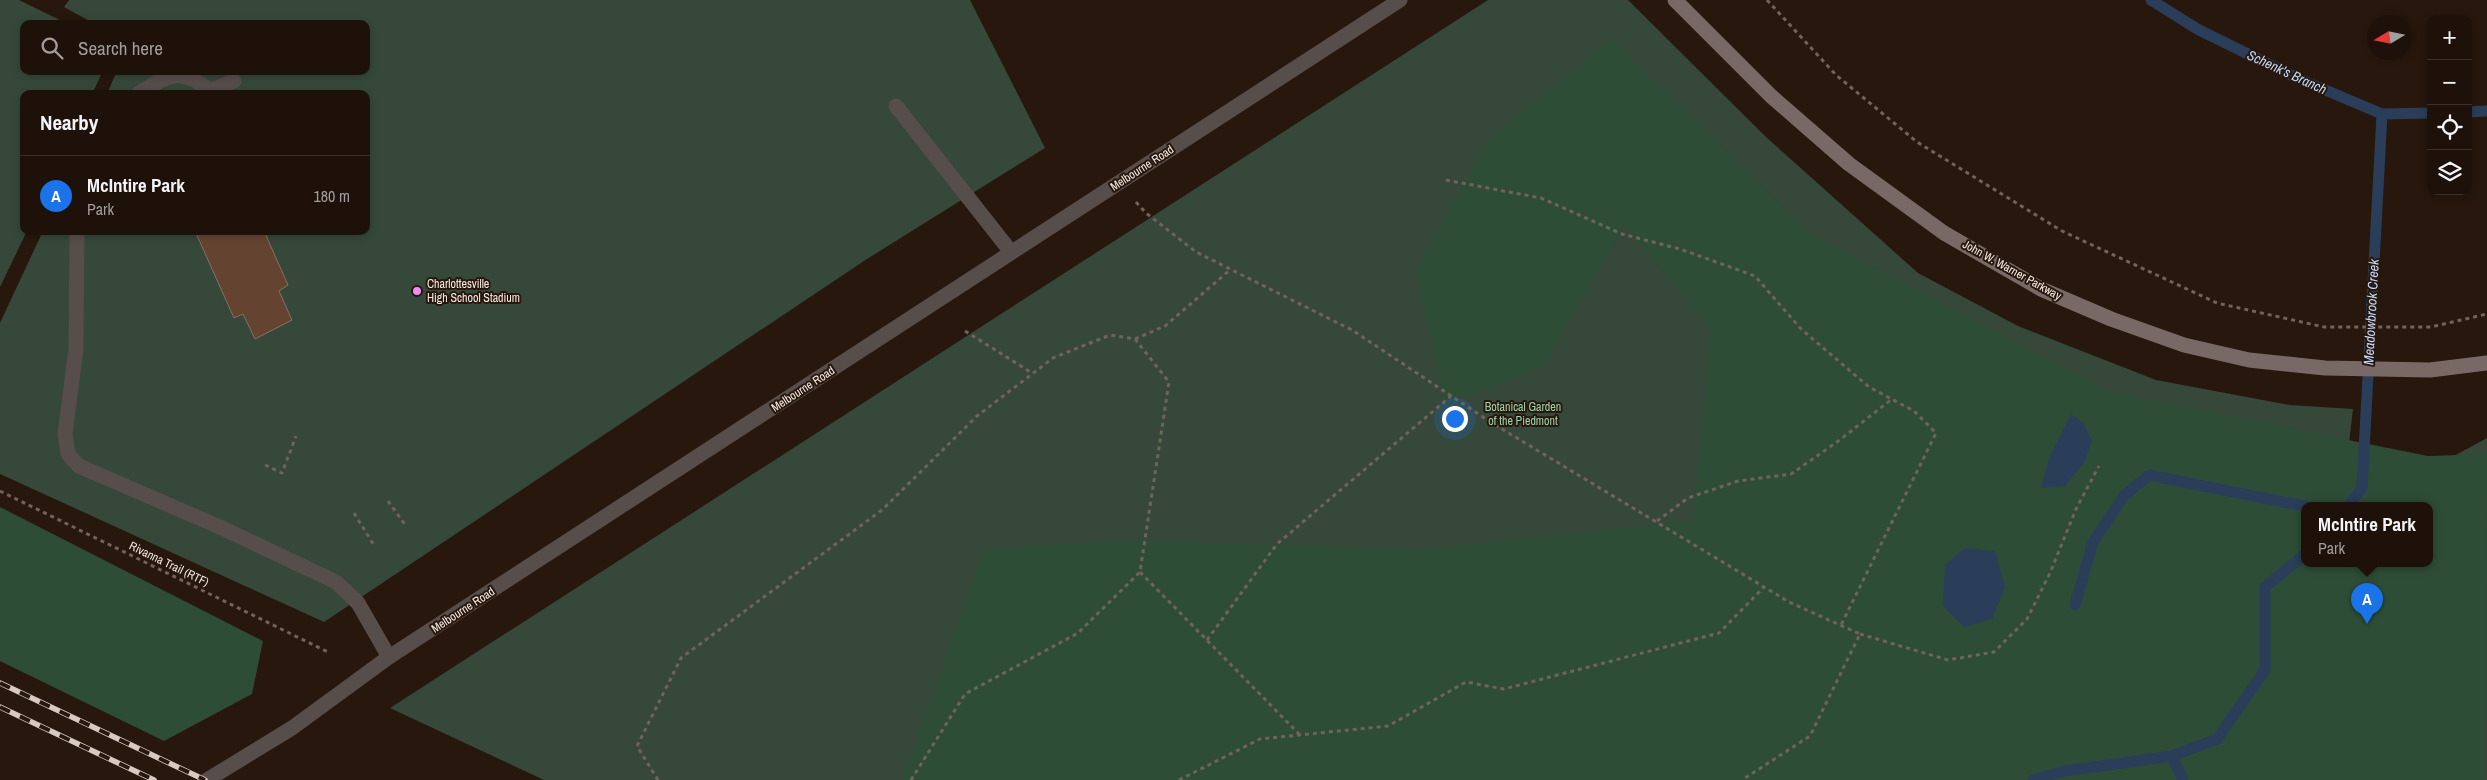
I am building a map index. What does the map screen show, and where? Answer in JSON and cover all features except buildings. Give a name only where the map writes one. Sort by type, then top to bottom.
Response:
[{"type":"main road","name":"John W. Warner Parkway","points":[[1675,0],[1771,96],[1849,164],[1944,233],[2041,289],[2111,319],[2184,345],[2249,360],[2325,368],[2430,370],[2487,363]]},
{"type":"street","name":"Melbourne Road","points":[[207,780],[292,728],[389,657],[1400,0]]},
{"type":"street","points":[[144,90],[163,78],[180,75],[197,80],[209,90]]},
{"type":"street","points":[[212,90],[234,81]]},
{"type":"street","points":[[896,106],[1011,252]]},
{"type":"street","points":[[77,235],[76,349],[65,434],[68,454],[79,466],[222,528],[336,582],[358,604],[389,657]]},
{"type":"path","points":[[1767,0],[1836,74],[1917,142],[2062,231],[2217,303],[2324,327],[2431,327],[2487,314]]},
{"type":"path","points":[[1446,180],[1541,198],[1622,234],[1680,249],[1754,276],[1801,328],[1869,387],[1914,411],[1936,432],[1841,625]]},
{"type":"path","points":[[1119,182],[1146,213],[1196,252],[1352,330],[1492,423],[1789,602],[1860,634],[1948,660],[1994,652],[2027,619],[2050,572],[2076,509],[2099,466]]},
{"type":"path","points":[[658,780],[637,746],[681,658],[882,510],[977,416],[1053,358],[1110,336],[1135,339],[1165,326],[1231,269]]},
{"type":"path","points":[[966,331],[1032,373]]},
{"type":"path","points":[[911,780],[965,694],[1078,633],[1140,572],[1169,382],[1135,339]]},
{"type":"path","points":[[1207,640],[1277,544],[1451,396]]},
{"type":"path","points":[[1657,521],[1688,498],[1738,481],[1791,474],[1837,442],[1892,399]]},
{"type":"path","points":[[265,465],[282,473],[296,436]]},
{"type":"path","name":"Rivanna Trail (RTF)","points":[[0,491],[330,653]]},
{"type":"path","points":[[388,502],[406,526]]},
{"type":"path","points":[[354,513],[375,547]]},
{"type":"path","points":[[1140,572],[1300,734]]},
{"type":"path","points":[[1179,780],[1188,778],[1260,739],[1388,726],[1466,682],[1504,689],[1719,633],[1764,587]]},
{"type":"path","points":[[1742,780],[1810,736],[1860,634]]},
{"type":"green space","points":[[0,0],[19,0],[60,20],[20,20],[20,75],[101,75],[94,90],[20,90],[20,235],[25,235],[0,287]]},
{"type":"green space","name":"Charlottesville High School Stadium","points":[[69,0],[970,0],[1045,148],[867,259],[324,622],[0,474],[0,323],[41,235],[370,235],[370,90],[109,90],[115,75],[370,75],[370,20],[88,20],[64,7]]},
{"type":"green space","name":"Botanical Garden of the Piedmont","points":[[1488,0],[1628,0],[1766,137],[1918,273],[2018,326],[2156,380],[2290,405],[2353,409],[2343,493],[2314,502],[2301,502],[2301,567],[2433,567],[2433,502],[2370,502],[2487,438],[2487,780],[544,780],[390,708]]},
{"type":"green space","points":[[1611,39],[1810,234],[2110,392],[2428,456],[2487,454],[2486,780],[903,780],[984,549],[1121,541],[1426,549],[1693,521],[1711,330],[1625,225],[1543,366],[1446,405],[1416,272],[1487,142]]},
{"type":"green space","points":[[0,507],[263,641],[252,694],[164,741],[0,661]]},
{"type":"water","points":[[2071,414],[2084,424],[2092,441],[2084,463],[2065,486],[2041,488],[2050,456]]},
{"type":"water","points":[[1965,548],[1995,551],[2005,587],[1992,619],[1964,627],[1943,606],[1945,565]]},
{"type":"waterway","name":"Schenk's Branch","points":[[2151,0],[2199,30],[2297,78],[2382,114],[2427,113]]},
{"type":"waterway","name":"Schenk's Branch","points":[[2472,112],[2487,111]]},
{"type":"waterway","name":"Meadowbrook Creek","points":[[2351,502],[2362,488],[2382,114]]},
{"type":"waterway","points":[[2075,605],[2093,542],[2124,496],[2149,475],[2301,505]]},
{"type":"waterway","name":"Meadowbrook Creek","points":[[2033,780],[2065,771],[2172,756],[2217,739],[2265,670],[2265,587],[2301,557]]},
{"type":"waterway","points":[[2172,756],[2183,780]]},
{"type":"railway","points":[[0,683],[205,780]]},
{"type":"railway","points":[[0,707],[154,780]]},
{"type":"place","name":"Charlottesville High School Stadium","points":[[417,291]]},
{"type":"place","name":"McIntire Park","points":[[2367,624]]}]
